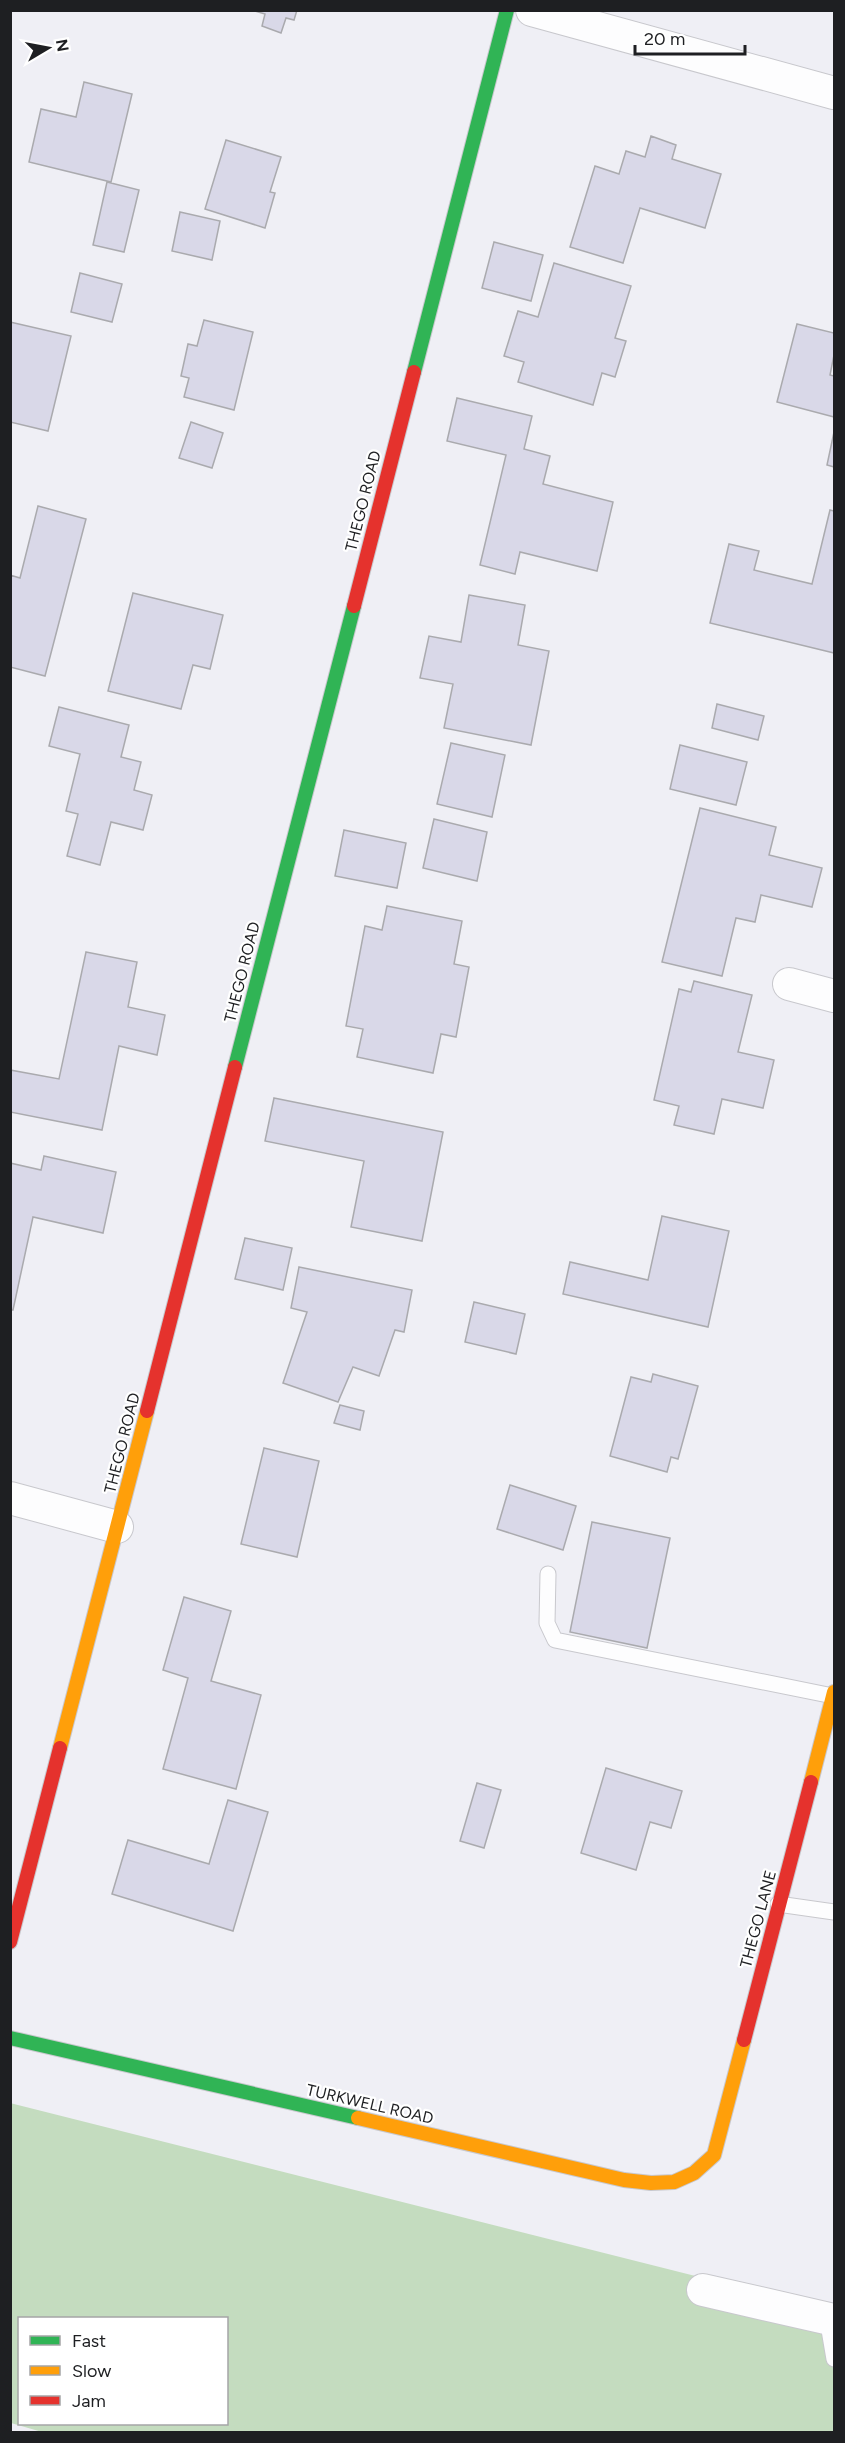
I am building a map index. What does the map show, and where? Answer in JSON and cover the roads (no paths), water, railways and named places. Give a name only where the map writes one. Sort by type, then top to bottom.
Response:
[{"type":"street","name":"THEGO ROAD","points":[[10,1942],[507,10]]},
{"type":"street","points":[[532,10],[834,93]]},
{"type":"street","points":[[789,984],[834,996]]},
{"type":"street","points":[[10,1498],[117,1527]]},
{"type":"street","name":"THEGO LANE","points":[[714,2155],[834,1694]]},
{"type":"street","name":"TURKWELL ROAD","points":[[10,2038],[651,2185],[683,2181],[701,2170],[714,2155]]},
{"type":"street","points":[[703,2290],[831,2319]]},
{"type":"lane","points":[[548,1574],[546,1623],[555,1640],[834,1694]]},
{"type":"lane","points":[[778,1904],[834,1912]]},
{"type":"lane","points":[[831,2319],[834,2359]]}]
